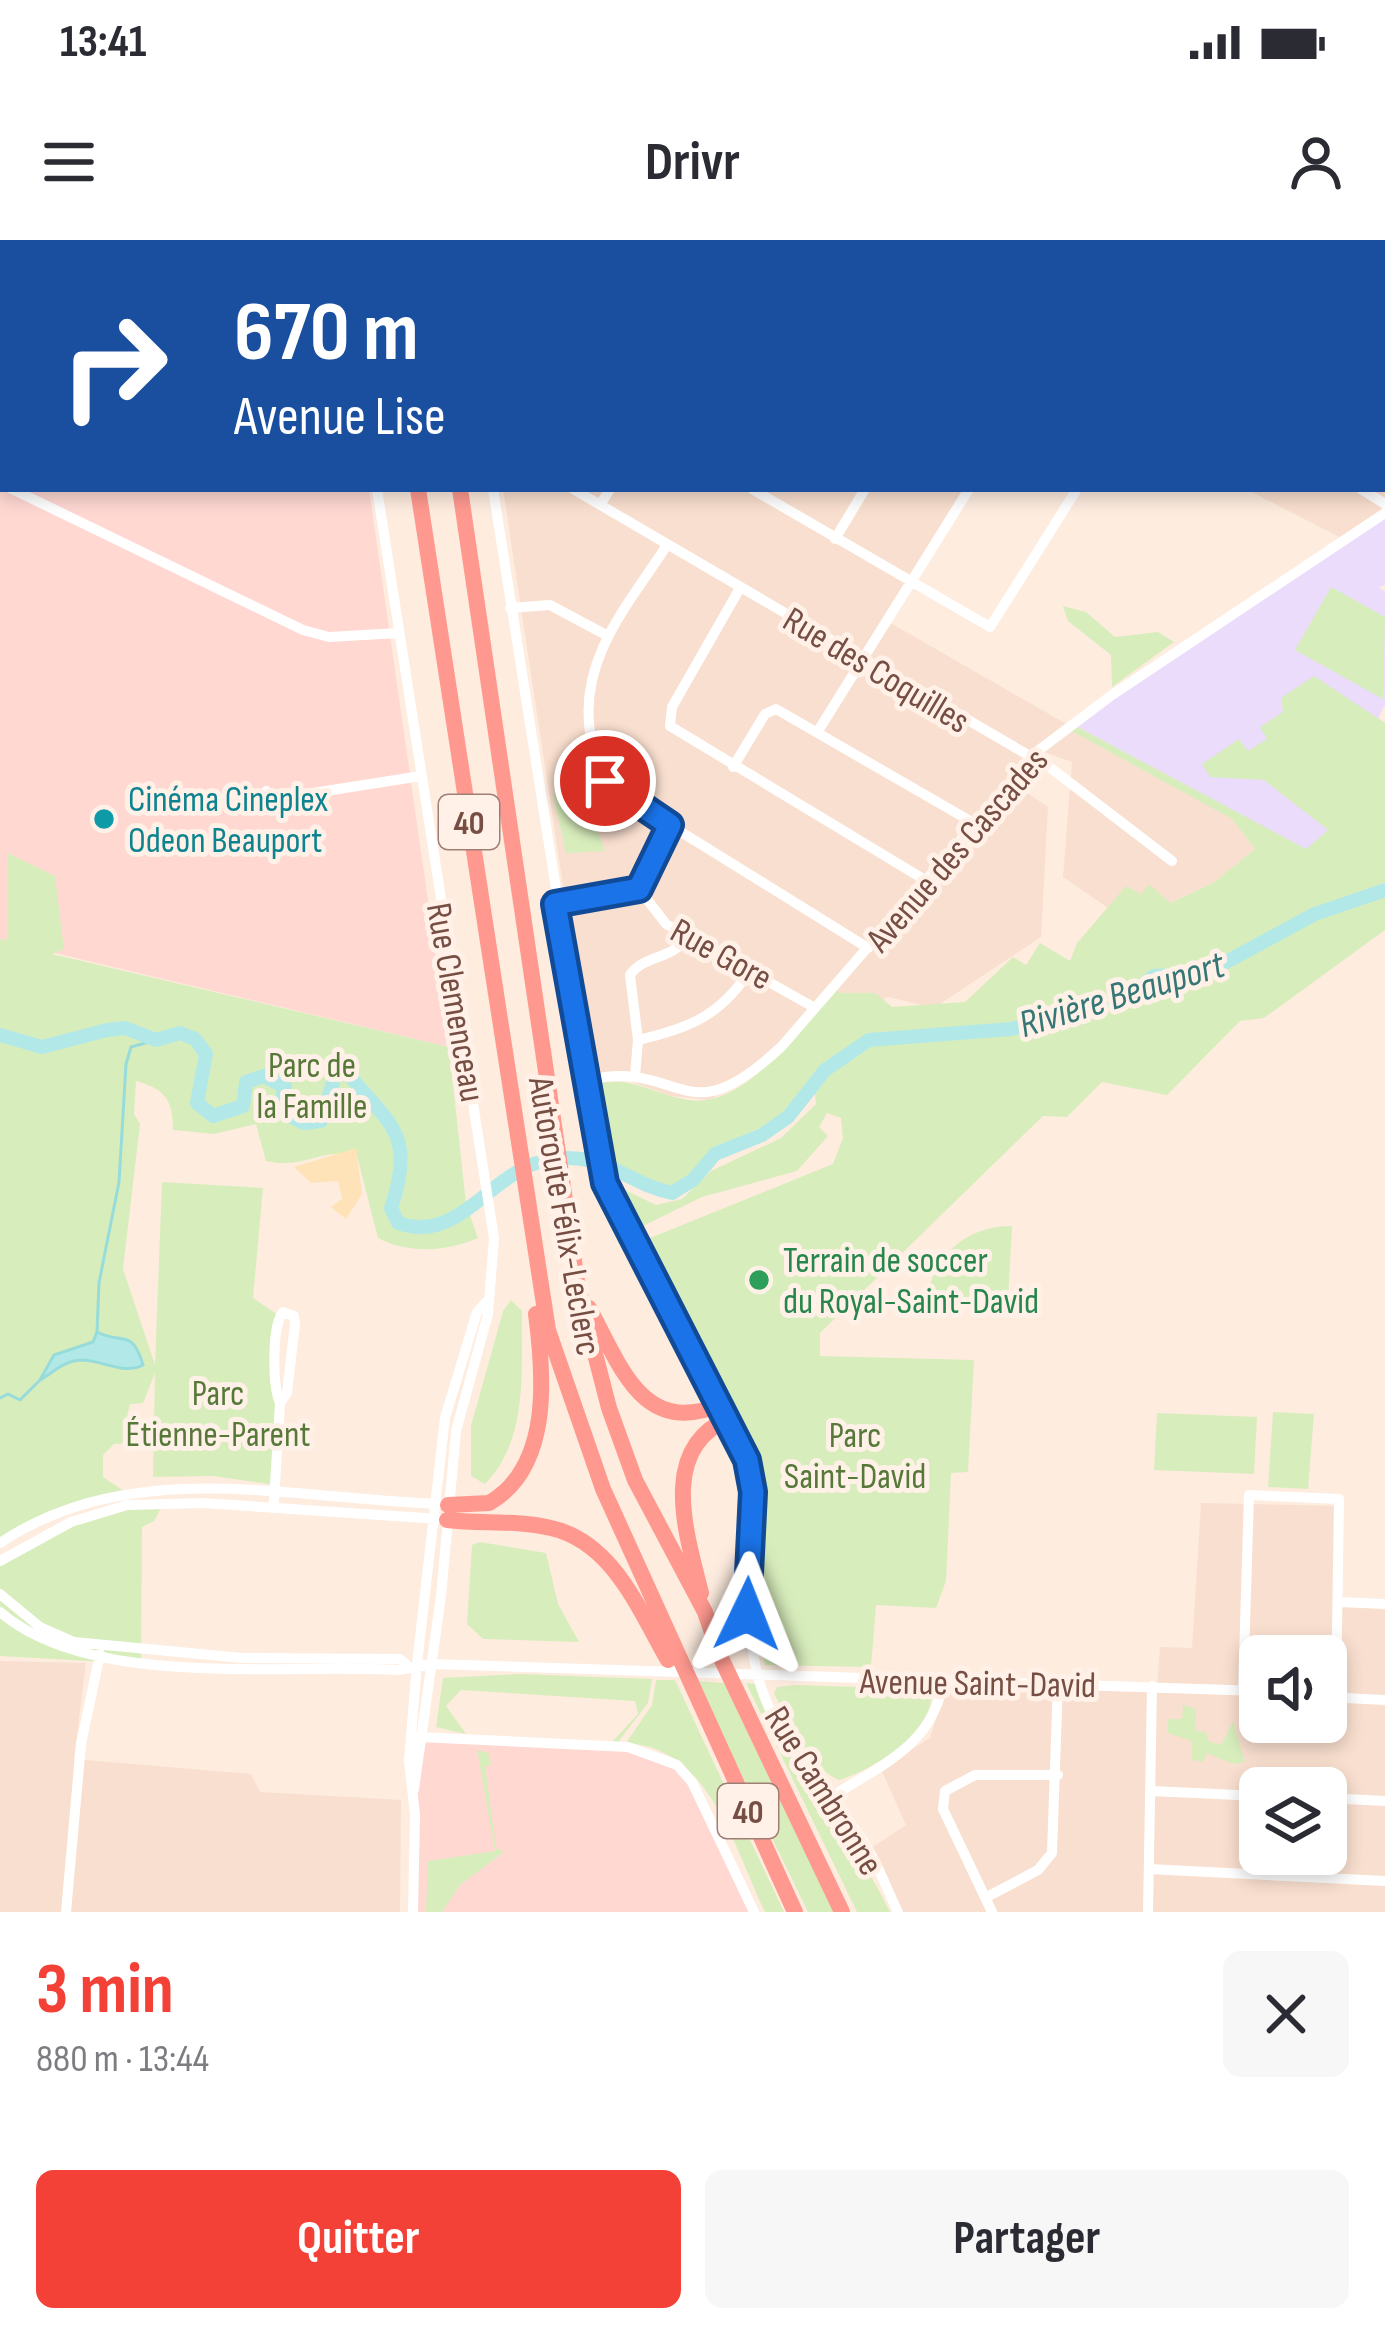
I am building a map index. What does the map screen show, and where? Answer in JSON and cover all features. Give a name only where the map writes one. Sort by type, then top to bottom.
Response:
[{"type":"highway","name":"Autoroute Félix-Leclerc","points":[[418,492],[532,1247],[562,1381],[701,1711],[795,1912]]},
{"type":"highway","name":"Autoroute Félix-Leclerc","points":[[460,492],[578,1288],[609,1408],[635,1480],[705,1612],[720,1656],[842,1912]]},
{"type":"highway","points":[[441,1512],[489,1503],[526,1466],[541,1386],[532,1247]]},
{"type":"highway","points":[[578,1288],[625,1375],[653,1405],[686,1416],[726,1411]]},
{"type":"highway","points":[[705,1612],[683,1520],[685,1473],[701,1434],[726,1411]]},
{"type":"highway","points":[[441,1512],[549,1527],[593,1548],[614,1569],[701,1711]]},
{"type":"street","points":[[18,492],[303,630],[342,637],[399,632]]},
{"type":"street","name":"Rue Clemenceau","points":[[377,492],[492,1199],[494,1253],[488,1315],[460,1405],[412,1664],[412,1912]]},
{"type":"street","name":"Rue Cambronne","points":[[493,492],[555,904],[601,1168],[617,1214],[726,1411],[753,1492],[747,1614],[761,1688],[784,1738],[867,1846],[898,1912]]},
{"type":"street","name":"Rue des Coquilles","points":[[578,492],[1031,757],[1172,861]]},
{"type":"street","points":[[599,505],[608,492]]},
{"type":"street","points":[[757,492],[990,627],[1075,492]]},
{"type":"street","points":[[835,539],[863,492]]},
{"type":"street","points":[[818,731],[967,492]]},
{"type":"street","name":"Avenue des Cascades","points":[[588,1080],[635,1076],[689,1094],[728,1088],[765,1062],[1031,757],[1112,695],[1385,513]]},
{"type":"street","points":[[667,544],[608,635],[586,691],[594,759],[615,791],[868,949]]},
{"type":"street","points":[[740,588],[669,717],[678,734],[925,880]]},
{"type":"street","points":[[510,608],[550,604],[608,635]]},
{"type":"street","points":[[733,767],[770,710],[783,711],[972,821]]},
{"type":"street","points":[[275,799],[421,776]]},
{"type":"street","points":[[555,904],[639,889],[670,825]]},
{"type":"street","name":"Rue Gore","points":[[639,889],[655,915],[815,1007]]},
{"type":"street","points":[[635,1076],[638,1040],[630,975],[640,963],[670,956],[688,937]]},
{"type":"street","points":[[638,1040],[701,1022],[735,994],[752,969]]},
{"type":"street","points":[[274,1502],[280,1402],[274,1390],[276,1321],[284,1312],[294,1316],[295,1324],[287,1394],[280,1402]]},
{"type":"street","points":[[0,1544],[66,1509],[124,1491],[170,1487],[274,1502]]},
{"type":"street","points":[[1245,1635],[1249,1495],[1340,1499],[1336,1635]]},
{"type":"street","points":[[0,1561],[71,1522],[127,1505],[274,1502],[441,1512]]},
{"type":"street","name":"Rue Clemenceau","points":[[414,1789],[432,1664],[441,1512]]},
{"type":"street","name":"Avenue Saint-David","points":[[0,1594],[40,1627],[141,1664],[399,1670],[432,1664],[943,1684],[1058,1681],[1239,1690]]},
{"type":"street","points":[[1338,1602],[1385,1604]]},
{"type":"street","name":"Avenue Saint-David","points":[[0,1612],[45,1641],[100,1651]]},
{"type":"street","points":[[66,1912],[82,1744],[100,1651]]},
{"type":"street","points":[[986,1898],[1048,1863],[1055,1842],[1058,1681]]},
{"type":"street","points":[[830,1798],[918,1740],[938,1711],[943,1684]]},
{"type":"street","points":[[1148,1912],[1151,1685]]},
{"type":"street","points":[[1347,1698],[1385,1700]]},
{"type":"street","points":[[410,1737],[628,1747],[657,1754],[692,1782],[754,1912]]},
{"type":"street","points":[[992,1912],[943,1809],[945,1791],[975,1775],[1058,1775]]},
{"type":"street","points":[[1151,1791],[1239,1795]]},
{"type":"street","points":[[1347,1799],[1385,1801]]},
{"type":"street","points":[[1149,1869],[1385,1881]]},
{"type":"shaded area","points":[[0,492],[369,492],[449,1047],[0,940]]},
{"type":"shaded area","points":[[503,492],[967,492],[887,621],[1232,819],[1255,849],[1213,883],[1163,906],[1111,910],[1063,877],[1072,762],[1038,750],[1008,780],[1048,807],[1041,937],[934,1008],[888,997],[858,1010],[710,1100],[671,1096],[621,1078],[593,1084]]},
{"type":"shaded area","points":[[1252,492],[1385,492],[1385,513],[1347,541]]},
{"type":"shaded area","points":[[1385,513],[1385,585],[1379,587],[1385,592],[1385,705],[1378,718],[1385,723],[1385,774],[1361,820],[1306,850],[1072,724]]},
{"type":"shaded area","points":[[1201,1503],[1343,1506],[1340,1605],[1385,1606],[1385,1912],[899,1912],[868,1850],[906,1825],[881,1769],[930,1738],[946,1686],[1157,1690],[1160,1647],[1192,1648]]},
{"type":"shaded area","points":[[0,1661],[86,1663],[74,1759],[251,1774],[260,1792],[401,1800],[400,1912],[0,1912]]},
{"type":"shaded area","points":[[420,1738],[628,1747],[677,1765],[754,1912],[413,1912]]},
{"type":"green space","points":[[1331,587],[1385,617],[1383,699],[1295,650]]},
{"type":"green space","points":[[1063,606],[1086,612],[1115,637],[1158,632],[1174,642],[1112,687],[1111,655],[1068,621]]},
{"type":"green space","name":"Parc Saint-David","points":[[1314,676],[1385,723],[1385,930],[1264,1018],[1240,1021],[1167,1095],[1102,1082],[1067,1117],[1043,1116],[820,1333],[820,1356],[974,1360],[968,1472],[951,1473],[946,1581],[936,1608],[876,1605],[871,1667],[765,1665],[756,1590],[760,1497],[752,1447],[726,1387],[640,1242],[833,1164],[843,1138],[841,1118],[827,1113],[819,1127],[828,1136],[797,1171],[702,1197],[637,1229],[621,1188],[656,1205],[682,1199],[711,1171],[781,1138],[816,1104],[814,1086],[785,1116],[712,1150],[683,1182],[666,1188],[606,1158],[593,1084],[629,1083],[683,1099],[706,1100],[728,1093],[769,1063],[834,987],[840,993],[875,993],[892,1007],[965,1002],[1013,957],[1026,965],[1040,943],[1070,961],[1077,943],[1126,886],[1141,894],[1149,884],[1170,903],[1213,883],[1255,849],[1232,819],[1066,728],[1072,724],[1306,849],[1328,830],[1264,780],[1210,777],[1202,764],[1239,739],[1248,751],[1267,739],[1260,727],[1283,712],[1281,698]]},
{"type":"green space","points":[[553,795],[569,795],[599,834],[605,851],[566,853]]},
{"type":"green space","points":[[8,853],[55,876],[64,949],[52,954],[449,1047],[466,1204],[478,1238],[428,1249],[402,1247],[378,1238],[357,1156],[334,1154],[280,1163],[266,1161],[256,1124],[214,1134],[173,1130],[165,1097],[136,1081],[134,1114],[140,1124],[123,1269],[155,1365],[162,1182],[263,1188],[253,1298],[278,1315],[275,1485],[213,1476],[153,1477],[155,1373],[143,1403],[130,1404],[123,1433],[136,1437],[136,1443],[114,1444],[103,1455],[103,1477],[124,1491],[66,1509],[0,1543],[0,939],[8,940]]},
{"type":"green space","points":[[1012,1226],[1008,1301],[1002,1307],[926,1304],[935,1272],[953,1247],[979,1232]]},
{"type":"green space","points":[[511,1300],[522,1311],[520,1403],[509,1446],[485,1484],[471,1476],[471,1426],[503,1311]]},
{"type":"green space","points":[[1273,1412],[1314,1414],[1308,1489],[1268,1487]]},
{"type":"green space","points":[[1157,1413],[1257,1417],[1254,1474],[1154,1470]]},
{"type":"green space","points":[[164,1502],[154,1521],[142,1527],[141,1664],[0,1656],[0,1561],[71,1522]]},
{"type":"green space","points":[[480,1542],[546,1553],[558,1604],[579,1642],[483,1639],[467,1624],[472,1545]]},
{"type":"green space","points":[[519,1674],[652,1679],[648,1703],[618,1742],[612,1742],[638,1714],[635,1701],[461,1690],[446,1706],[466,1734],[436,1727],[443,1678]]},
{"type":"green space","points":[[656,1680],[675,1680],[784,1912],[765,1912],[730,1831],[699,1781],[679,1762],[655,1749],[626,1743],[652,1705]]},
{"type":"green space","points":[[696,1681],[724,1683],[834,1912],[808,1912]]},
{"type":"green space","points":[[746,1683],[756,1684],[890,1912],[857,1912]]},
{"type":"green space","points":[[777,1687],[921,1689],[931,1696],[929,1710],[911,1737],[883,1759],[839,1780],[809,1754],[774,1693]]},
{"type":"green space","points":[[1183,1705],[1196,1709],[1195,1731],[1206,1732],[1208,1741],[1221,1745],[1233,1721],[1245,1762],[1233,1764],[1207,1753],[1203,1762],[1192,1760],[1192,1741],[1168,1733],[1168,1719],[1182,1719]]},
{"type":"green space","points":[[477,1750],[489,1753],[491,1765],[485,1766],[496,1848],[504,1852],[460,1885],[442,1912],[426,1912],[428,1861],[495,1851]]},
{"type":"sand","points":[[356,1148],[362,1194],[346,1219],[331,1207],[342,1199],[338,1181],[311,1183],[294,1167]]},
{"type":"water","points":[[97,1332],[130,1341],[143,1365],[129,1369],[76,1361],[40,1380],[54,1355],[93,1342]]},
{"type":"waterway","name":"Rivière Beauport","points":[[0,1035],[42,1047],[125,1028],[156,1040],[180,1033],[195,1039],[206,1054],[197,1103],[213,1116],[243,1106],[246,1082],[264,1076],[285,1087],[279,1111],[304,1123],[321,1121],[336,1073],[344,1069],[394,1131],[401,1162],[391,1208],[398,1223],[420,1227],[457,1216],[508,1178],[547,1160],[584,1159],[672,1193],[693,1180],[715,1154],[762,1135],[788,1117],[825,1070],[869,1040],[1011,1029],[1090,1010],[1133,992],[1154,976],[1204,974],[1315,914],[1385,890]]},
{"type":"waterway","points":[[97,1332],[99,1283],[119,1182],[126,1064],[131,1047],[156,1040]]},
{"type":"waterway","points":[[0,1398],[8,1394],[20,1400],[40,1380]]},
{"type":"place","name":"Cinéma Cineplex Odeon Beauport","points":[[104,819]]},
{"type":"place","name":"Terrain de soccer du Royal-Saint-David","points":[[759,1280]]},
{"type":"route","points":[[605,781],[670,825],[639,889],[555,904],[596,1148],[617,1214],[741,1440],[753,1492],[747,1614]]},
{"type":"park label","name":"Parc de la Famille","points":[[312,1084]]},
{"type":"park label","name":"Parc Étienne-Parent","points":[[218,1412]]}]
